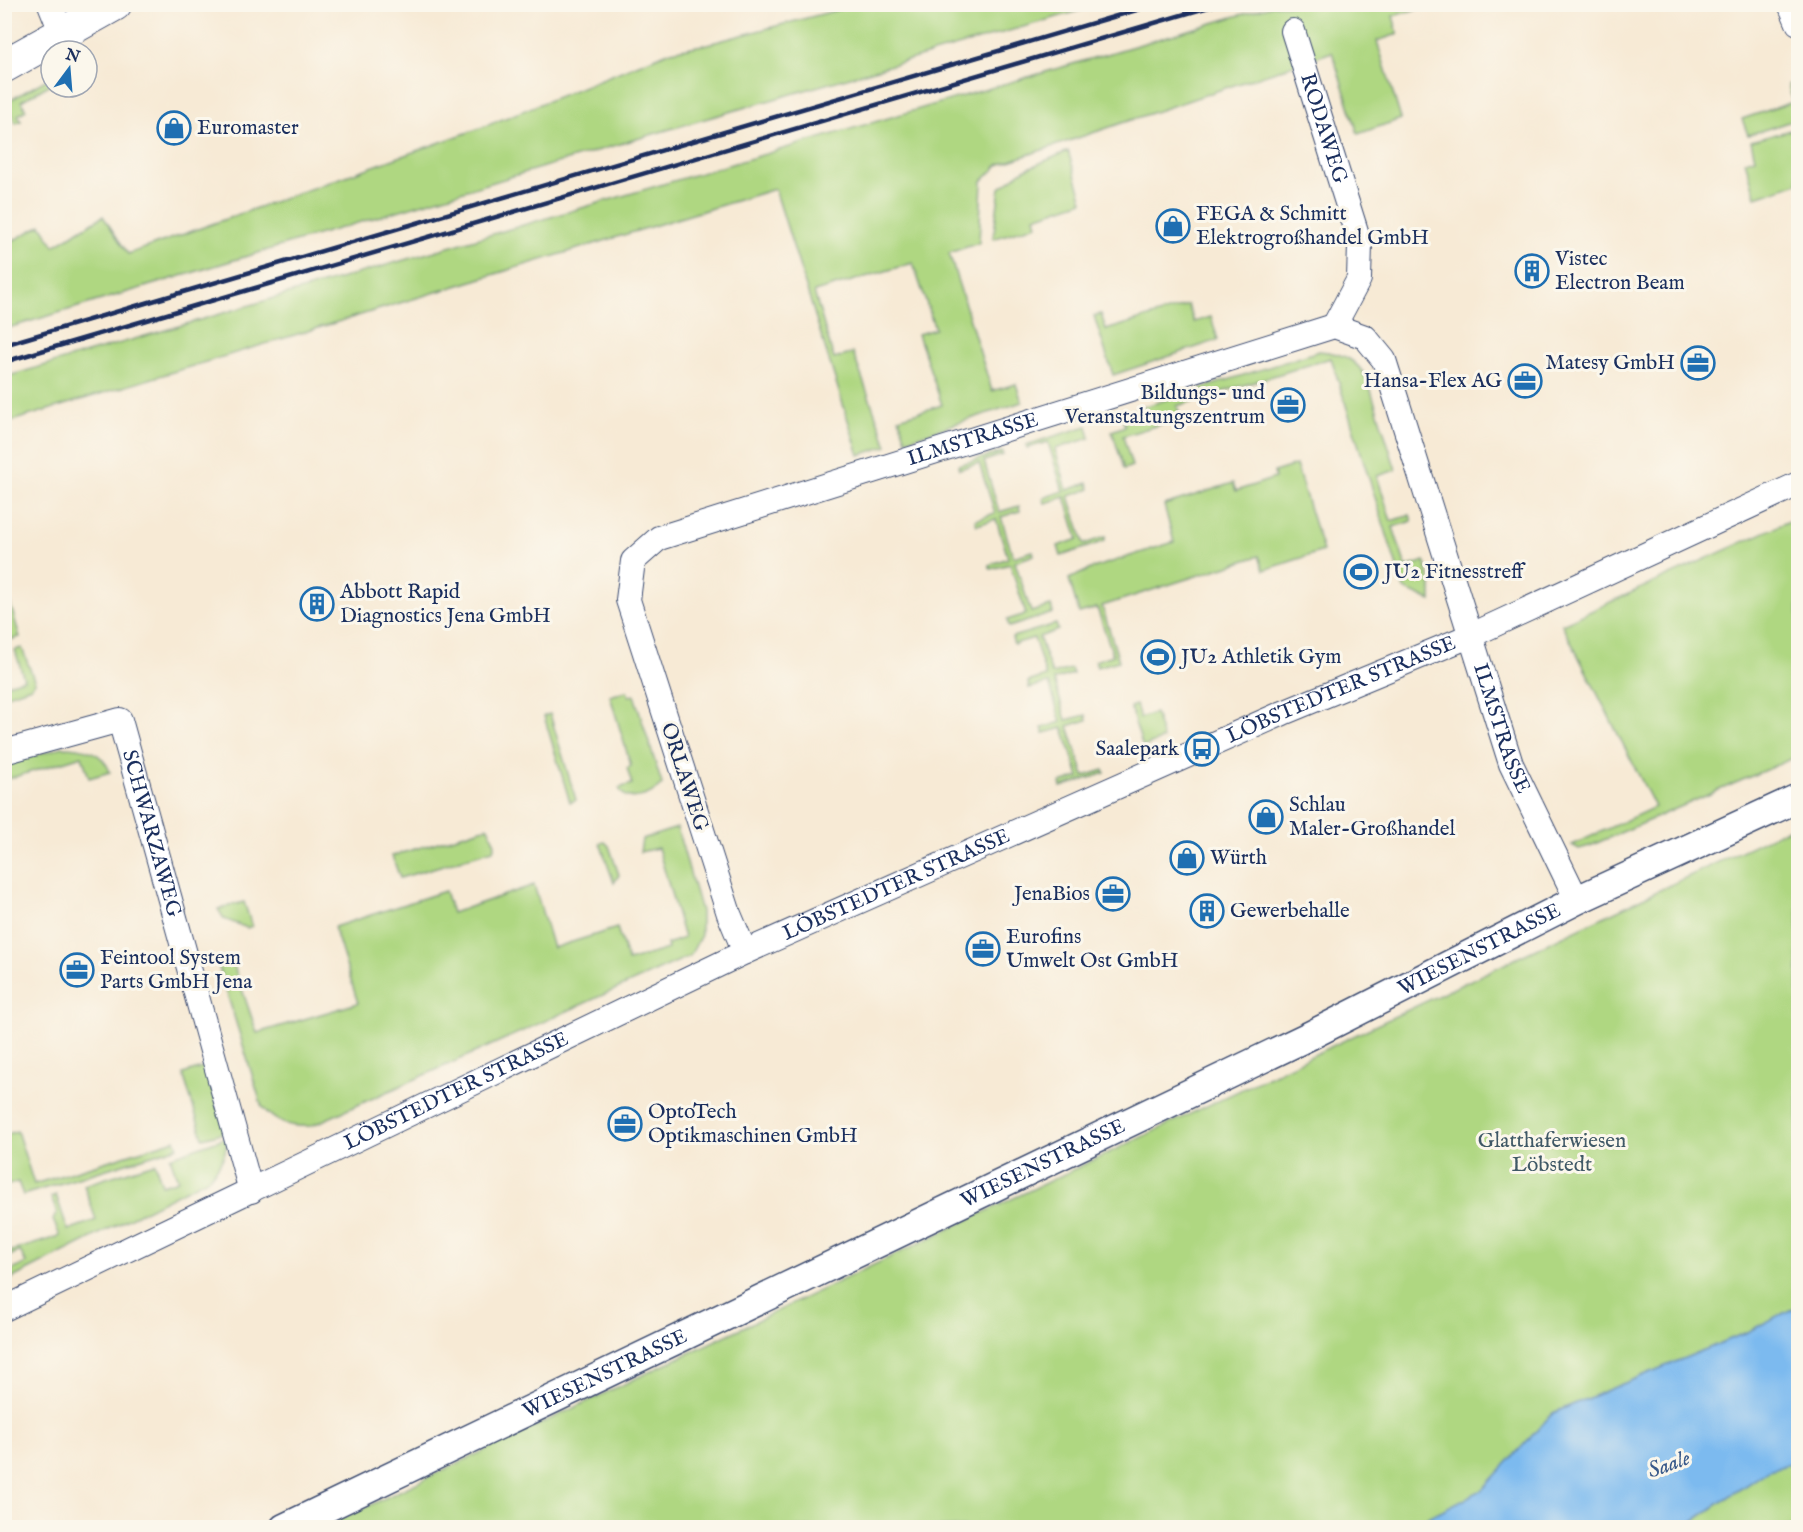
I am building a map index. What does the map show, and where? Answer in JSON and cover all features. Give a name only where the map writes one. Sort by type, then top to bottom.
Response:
[{"type":"main road","points":[[4,66],[56,19],[115,4]]},
{"type":"street","points":[[1790,4],[1798,23]]},
{"type":"street","name":"RODAWEG","points":[[1293,31],[1360,244],[1359,279],[1334,326]]},
{"type":"street","name":"ILMSTRASSE","points":[[628,600],[633,561],[659,538],[1334,326],[1365,337],[1384,360],[1511,764],[1577,900]]},
{"type":"street","name":"LÖBSTEDTER STRASSE","points":[[4,1309],[745,952],[1283,713],[1472,635],[1798,484]]},
{"type":"street","name":"ORLAWEG","points":[[628,600],[729,914],[745,952]]},
{"type":"street","name":"SCHWARZAWEG","points":[[4,752],[120,720],[252,1191]]},
{"type":"street","name":"WIESENSTRASSE","points":[[284,1527],[1311,1035],[1577,900],[1798,798]]},
{"type":"green space","points":[[860,4],[1099,5],[660,132],[5,329],[5,245],[41,225],[54,246],[103,216],[128,254],[483,127],[671,51],[708,44]]},
{"type":"green space","points":[[1274,5],[1430,5],[1393,16],[1398,34],[1377,41],[1401,119],[1358,134],[1332,52],[998,165],[982,181],[979,243],[949,253],[992,391],[1016,384],[1022,402],[906,440],[899,418],[942,405],[918,334],[935,329],[913,263],[814,292],[834,359],[853,353],[887,446],[859,455],[775,189],[5,423],[5,377]]},
{"type":"green space","points":[[1792,83],[1798,85],[1798,119],[1748,135],[1742,119],[1793,102],[1788,85]]},
{"type":"green space","points":[[39,84],[39,91],[21,101],[26,110],[18,115],[21,121],[16,123],[9,110],[5,113],[5,103]]},
{"type":"green space","points":[[1798,128],[1798,183],[1756,197],[1745,161],[1755,158],[1751,141]]},
{"type":"green space","points":[[1068,151],[1083,201],[1035,217],[1037,225],[993,239],[1000,188],[1024,170]]},
{"type":"green space","points":[[1188,305],[1194,322],[1211,317],[1218,340],[1113,375],[1094,316],[1101,314],[1106,330]]},
{"type":"green space","points":[[1319,351],[1335,353],[1348,358],[1359,367],[1368,381],[1396,470],[1377,476],[1391,521],[1410,515],[1412,521],[1393,527],[1406,567],[1425,561],[1431,584],[1431,601],[1404,589],[1331,358],[1177,406],[1181,418],[1123,436],[1132,466],[1124,469],[1112,431],[1125,426],[1121,414]]},
{"type":"green space","points":[[1087,426],[1090,438],[1055,449],[1067,490],[1088,483],[1090,489],[1069,496],[1084,544],[1105,537],[1105,541],[1061,556],[1058,546],[1078,539],[1065,497],[1045,503],[1043,498],[1063,491],[1048,442],[1027,448],[1026,445]]},
{"type":"green space","points":[[1002,452],[1003,455],[984,461],[999,512],[1019,506],[1020,511],[1001,517],[1013,557],[1033,551],[1034,555],[1015,562],[1031,612],[1051,606],[1053,613],[1009,627],[1007,620],[1026,614],[1010,564],[991,569],[989,565],[1008,558],[996,519],[977,525],[975,520],[995,513],[979,463],[959,469],[958,465]]},
{"type":"green space","points":[[1296,465],[1323,551],[1264,570],[1259,556],[1102,606],[1119,661],[1097,667],[1095,661],[1113,655],[1097,608],[1079,613],[1069,579],[1093,568],[1174,542],[1164,505],[1233,483],[1236,491],[1275,478],[1274,472]]},
{"type":"green space","points":[[1798,517],[1798,756],[1590,846],[1579,849],[1572,845],[1655,807],[1562,624]]},
{"type":"green space","points":[[5,586],[20,637],[6,641],[4,635]]},
{"type":"green space","points":[[1056,624],[1058,630],[1039,637],[1052,674],[1071,669],[1073,674],[1054,680],[1066,720],[1086,715],[1087,720],[1068,726],[1084,776],[1104,770],[1105,773],[1061,787],[1060,783],[1079,777],[1063,728],[1044,733],[1042,728],[1061,722],[1049,683],[1029,688],[1028,682],[1046,676],[1034,638],[1014,644],[1012,637]]},
{"type":"green space","points":[[22,648],[35,682],[31,687],[5,696],[5,685],[24,679],[15,650]]},
{"type":"green space","points":[[627,691],[629,696],[634,695],[662,784],[647,795],[634,798],[628,797],[619,788],[632,784],[627,768],[631,766],[610,696]]},
{"type":"green space","points":[[1136,705],[1140,718],[1155,713],[1163,739],[1143,747],[1130,707]]},
{"type":"green space","points":[[550,714],[576,800],[570,802],[544,716]]},
{"type":"green space","points":[[62,747],[85,749],[97,755],[107,765],[110,772],[89,778],[82,756],[5,780],[5,765]]},
{"type":"green space","name":"Glatthaferwiesen Löbstedt","points":[[1798,824],[1798,1306],[1745,1333],[1553,1413],[1482,1490],[1409,1527],[322,1528]]},
{"type":"green space","points":[[488,827],[495,844],[493,850],[400,878],[392,856]]},
{"type":"green space","points":[[677,828],[701,911],[701,935],[690,956],[311,1126],[296,1126],[278,1121],[262,1107],[218,964],[232,960],[257,1033],[358,1003],[334,927],[445,891],[452,913],[534,885],[553,948],[617,928],[628,961],[668,949],[667,944],[684,938],[658,848],[640,852],[642,839]]},
{"type":"green space","points":[[605,842],[609,846],[619,875],[614,883],[600,843]]},
{"type":"green space","points":[[244,902],[252,926],[247,928],[224,919],[218,909]]},
{"type":"green space","points":[[205,1067],[226,1132],[203,1138],[183,1074]]},
{"type":"green space","points":[[17,1131],[34,1184],[175,1140],[178,1147],[23,1195],[18,1182],[5,1186],[5,1135]]},
{"type":"green space","points":[[227,1137],[222,1159],[209,1178],[5,1282],[5,1274],[26,1263],[20,1251],[5,1258],[5,1253],[60,1236],[53,1220],[57,1212],[51,1197],[56,1195],[68,1230],[96,1220],[84,1185],[155,1163],[162,1185],[178,1180],[170,1157]]},
{"type":"green space","points":[[1798,1462],[1798,1527],[1684,1528],[1768,1470]]},
{"type":"water","name":"Saale","points":[[1798,1306],[1798,1462],[1768,1470],[1684,1527],[1409,1527],[1482,1490],[1553,1413],[1745,1333]]},
{"type":"railway","points":[[4,345],[1157,4]]},
{"type":"railway","points":[[4,362],[1219,4]]},
{"type":"place","name":"Euromaster","points":[[174,128]]},
{"type":"place","name":"FEGA & Schmitt Elektrogroßhandel GmbH","points":[[1173,226]]},
{"type":"place","name":"Vistec Electron Beam","points":[[1532,271]]},
{"type":"place","name":"Matesy GmbH","points":[[1698,363]]},
{"type":"place","name":"Hansa-Flex AG","points":[[1525,381]]},
{"type":"place","name":"Bildungs- und Veranstaltungszentrum","points":[[1288,405]]},
{"type":"place","name":"JU2 Fitnesstreff","points":[[1361,572]]},
{"type":"place","name":"Abbott Rapid Diagnostics Jena GmbH","points":[[317,604]]},
{"type":"place","name":"JU2 Athletik Gym","points":[[1158,657]]},
{"type":"place","name":"Saalepark","points":[[1202,749]]},
{"type":"place","name":"Schlau Maler-Großhandel","points":[[1266,817]]},
{"type":"place","name":"Würth","points":[[1187,858]]},
{"type":"place","name":"JenaBios","points":[[1113,894]]},
{"type":"place","name":"Gewerbehalle","points":[[1207,911]]},
{"type":"place","name":"Eurofins Umwelt Ost GmbH","points":[[983,949]]},
{"type":"place","name":"Feintool System Parts GmbH Jena","points":[[77,970]]},
{"type":"place","name":"OptoTech Optikmaschinen GmbH","points":[[625,1124]]}]
